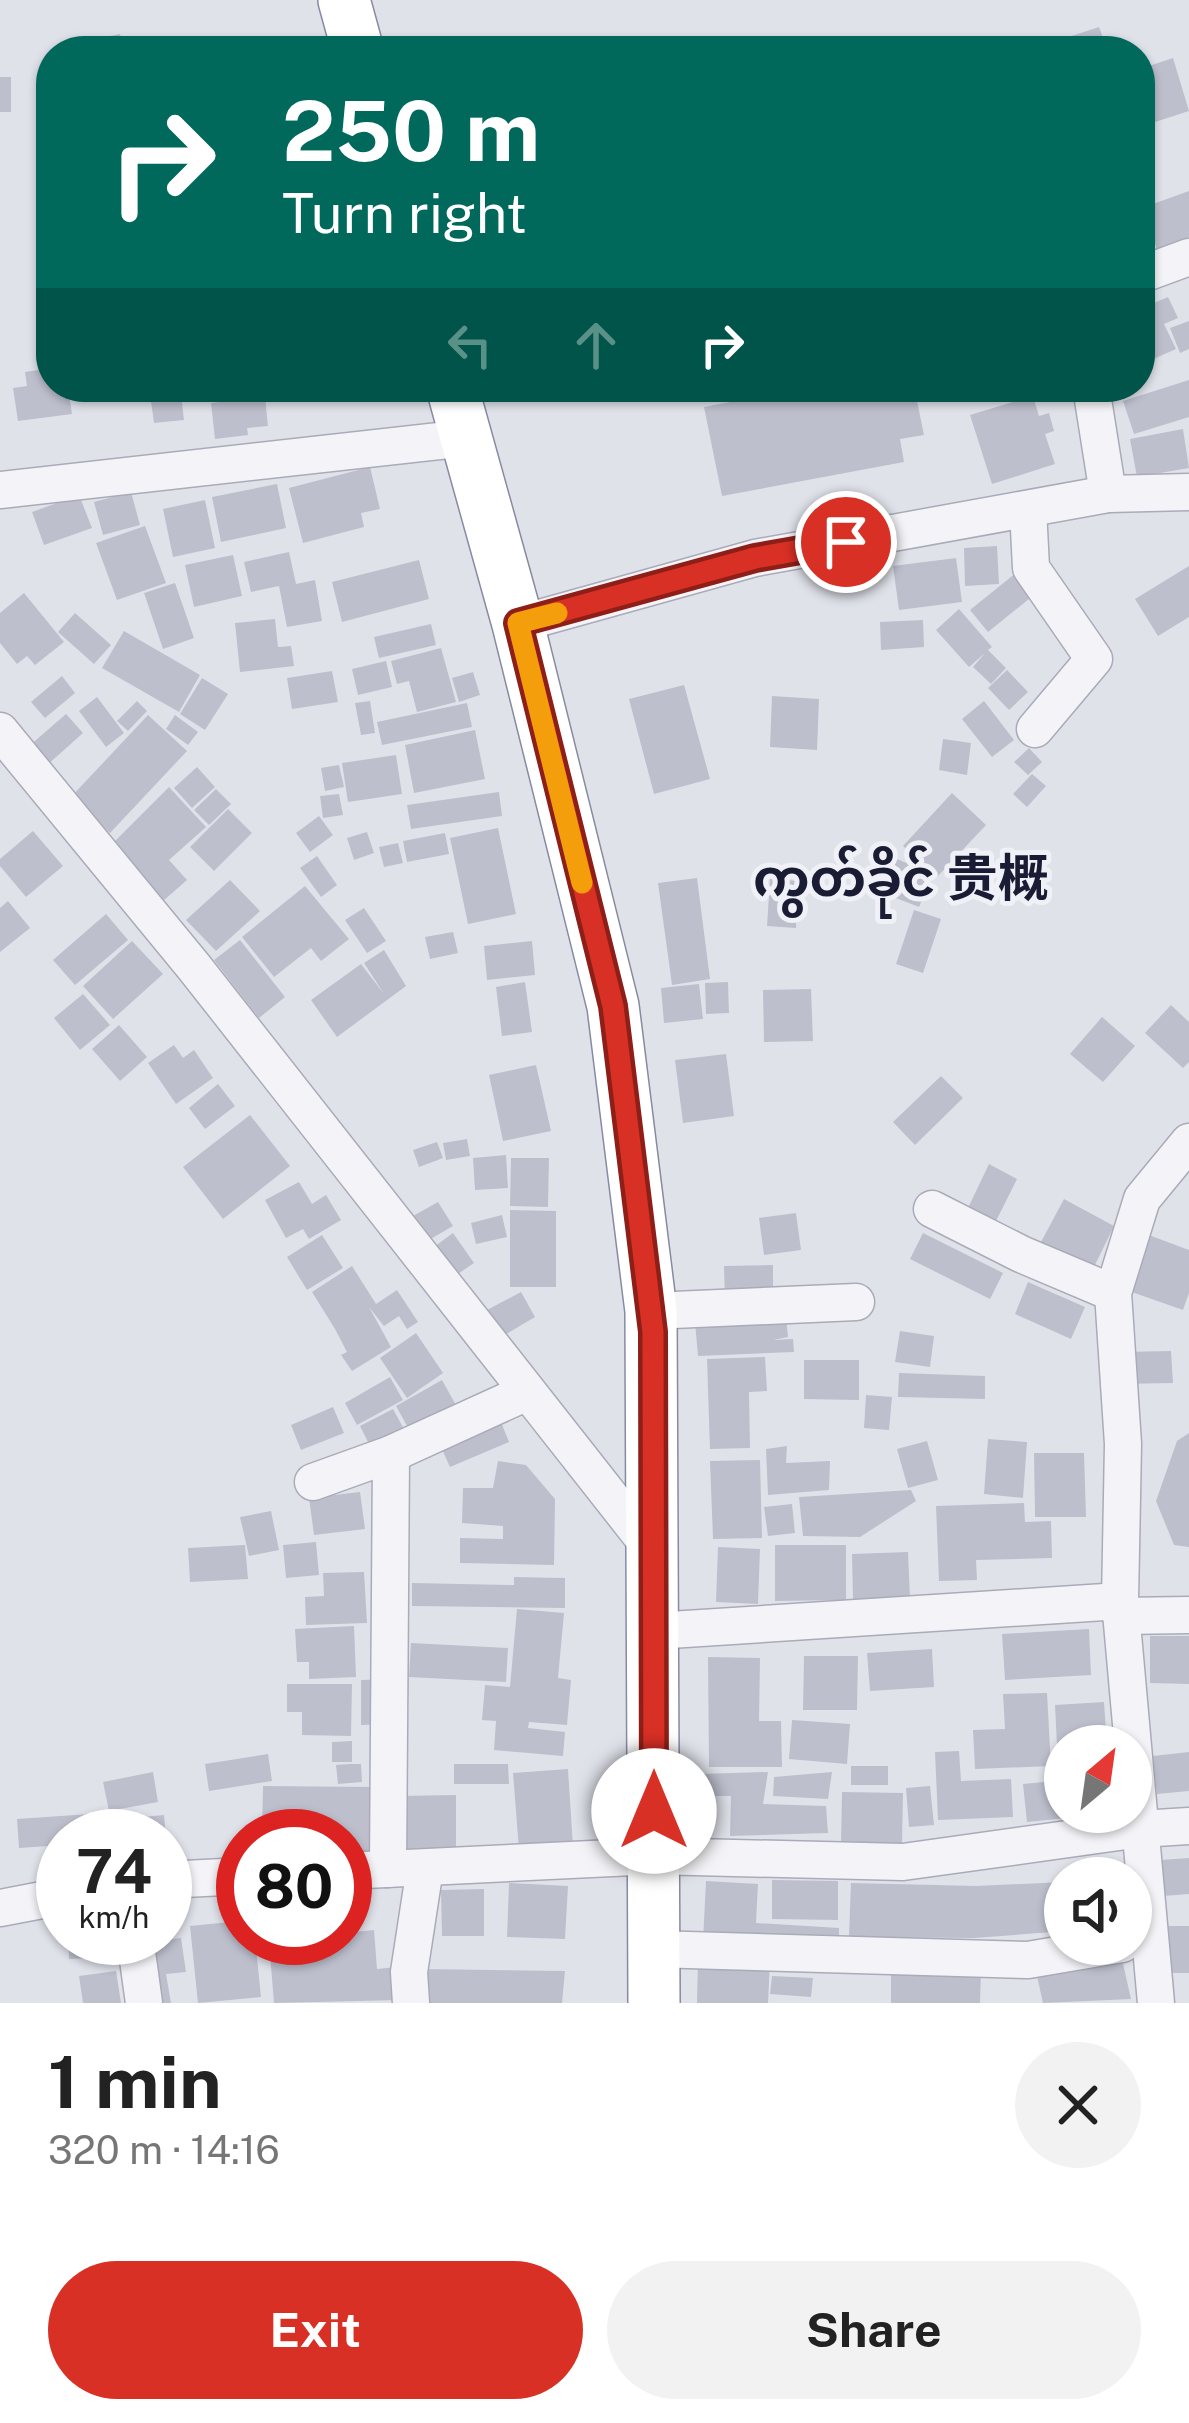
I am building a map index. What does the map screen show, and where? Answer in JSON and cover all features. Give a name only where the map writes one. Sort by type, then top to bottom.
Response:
[{"type":"highway","points":[[344,0],[354,36]]},
{"type":"highway","points":[[456,402],[518,623],[613,1006],[651,1311],[654,2003]]},
{"type":"street","points":[[1155,269],[1189,257]]},
{"type":"street","points":[[1093,402],[1108,494]]},
{"type":"street","points":[[0,490],[466,438]]},
{"type":"street","points":[[518,623],[755,558],[1108,494],[1189,492]]},
{"type":"street","points":[[1028,509],[1031,568],[1094,659],[1035,729]]},
{"type":"street","points":[[0,731],[194,967],[654,1552]]},
{"type":"street","points":[[1131,1725],[1120,1609],[1123,1444],[1113,1293],[1142,1199],[1189,1142]]},
{"type":"street","points":[[932,1209],[1113,1293]]},
{"type":"street","points":[[651,1311],[856,1302]]},
{"type":"street","points":[[313,1482],[391,1454],[527,1392]]},
{"type":"street","points":[[388,1869],[391,1454]]},
{"type":"street","points":[[654,1631],[1120,1609],[1189,1615]]},
{"type":"street","points":[[1152,1828],[1189,1826]]},
{"type":"street","points":[[372,1870],[654,1856],[903,1862],[1105,1833]]},
{"type":"street","points":[[411,2003],[409,1972],[425,1868]]},
{"type":"street","points":[[0,1908],[36,1901]]},
{"type":"street","points":[[654,1948],[1044,1957]]},
{"type":"street","points":[[139,1965],[144,2003]]},
{"type":"street","points":[[1142,1965],[1156,2003]]},
{"type":"building","points":[[1099,27],[1102,36],[1072,36]]},
{"type":"building","points":[[1173,58],[1189,111],[1155,122],[1155,64]]},
{"type":"building","points":[[0,77],[11,77],[11,112],[0,112]]},
{"type":"building","points":[[1189,191],[1189,237],[1157,249],[1155,203]]},
{"type":"building","points":[[1168,297],[1178,318],[1164,324],[1176,349],[1155,358],[1155,303]]},
{"type":"building","points":[[1189,321],[1189,349],[1180,353],[1170,328]]},
{"type":"building","points":[[36,370],[36,402],[70,402],[72,414],[18,421],[13,388],[27,386],[25,372]]},
{"type":"building","points":[[1189,380],[1189,417],[1134,434],[1123,402],[1155,402],[1155,391]]},
{"type":"building","points":[[151,402],[182,402],[184,420],[154,423]]},
{"type":"building","points":[[266,402],[268,426],[247,428],[248,435],[215,439],[211,403]]},
{"type":"building","points":[[730,402],[917,402],[924,435],[900,439],[904,462],[722,496],[704,407]]},
{"type":"building","points":[[1013,402],[1035,402],[1039,416],[1049,413],[1054,431],[1045,434],[1055,464],[992,484],[970,415]]},
{"type":"building","points":[[1183,429],[1189,468],[1137,477],[1130,439]]},
{"type":"building","points":[[370,467],[380,509],[361,513],[364,527],[303,543],[289,488]]},
{"type":"building","points":[[277,484],[286,528],[221,542],[212,497]]},
{"type":"building","points":[[131,492],[140,525],[103,535],[94,502]]},
{"type":"building","points":[[79,495],[92,528],[44,545],[32,512]]},
{"type":"building","points":[[205,500],[215,548],[173,557],[163,509]]},
{"type":"building","points":[[145,526],[166,583],[117,600],[96,543]]},
{"type":"building","points":[[997,546],[999,584],[965,586],[964,548]]},
{"type":"building","points":[[289,552],[296,584],[315,580],[322,621],[287,627],[279,586],[251,592],[244,562]]},
{"type":"building","points":[[233,555],[242,596],[194,607],[185,565]]},
{"type":"building","points":[[956,558],[962,602],[899,610],[893,566]]},
{"type":"building","points":[[419,560],[429,599],[342,622],[332,582]]},
{"type":"building","points":[[1189,566],[1189,617],[1158,636],[1135,599]]},
{"type":"building","points":[[1022,568],[1040,590],[988,632],[970,610]]},
{"type":"building","points":[[175,583],[194,638],[163,649],[144,593]]},
{"type":"building","points":[[24,593],[64,642],[35,665],[27,656],[17,664],[0,643],[0,613]]},
{"type":"building","points":[[959,609],[1006,668],[991,684],[973,667],[985,653],[969,667],[936,630]]},
{"type":"building","points":[[75,613],[111,645],[94,664],[58,632]]},
{"type":"building","points":[[275,619],[278,647],[291,646],[294,666],[240,672],[235,623]]},
{"type":"building","points":[[923,620],[924,647],[881,650],[880,622]]},
{"type":"building","points":[[431,624],[436,645],[379,658],[374,637]]},
{"type":"building","points":[[124,631],[200,675],[179,712],[102,668]]},
{"type":"building","points":[[441,648],[456,702],[417,712],[409,681],[397,684],[391,661]]},
{"type":"building","points":[[386,661],[392,687],[358,695],[352,669]]},
{"type":"building","points":[[1007,670],[1028,692],[1009,710],[988,688]]},
{"type":"building","points":[[332,671],[338,702],[292,709],[287,678]]},
{"type":"building","points":[[473,672],[480,695],[459,702],[452,678]]},
{"type":"building","points":[[62,676],[75,693],[45,718],[31,702]]},
{"type":"building","points":[[202,678],[228,694],[205,730],[180,714]]},
{"type":"building","points":[[684,685],[710,779],[654,794],[629,699]]},
{"type":"building","points":[[772,696],[819,699],[817,750],[770,747]]},
{"type":"building","points":[[97,697],[124,733],[106,747],[79,711]]},
{"type":"building","points":[[137,701],[147,711],[128,731],[117,721]]},
{"type":"building","points":[[370,701],[375,733],[361,735],[355,703]]},
{"type":"building","points":[[984,701],[1014,740],[992,757],[962,719]]},
{"type":"building","points":[[467,703],[472,727],[382,745],[377,722]]},
{"type":"building","points":[[66,714],[83,733],[46,766],[28,747]]},
{"type":"building","points":[[148,715],[187,751],[110,833],[71,797]]},
{"type":"building","points":[[175,715],[198,732],[188,745],[166,729]]},
{"type":"building","points":[[475,730],[485,779],[414,793],[405,745]]},
{"type":"building","points":[[943,739],[971,743],[967,775],[939,770]]},
{"type":"building","points":[[1029,748],[1042,762],[1028,775],[1014,762]]},
{"type":"building","points":[[396,755],[402,794],[348,802],[342,763]]},
{"type":"building","points":[[339,765],[344,787],[325,791],[321,768]]},
{"type":"building","points":[[197,767],[215,787],[192,808],[174,788]]},
{"type":"building","points":[[1032,774],[1046,786],[1027,807],[1013,794]]},
{"type":"building","points":[[169,787],[206,827],[169,860],[187,880],[163,901],[112,844]]},
{"type":"building","points":[[216,789],[231,804],[209,825],[194,810]]},
{"type":"building","points":[[499,792],[502,816],[411,829],[407,805]]},
{"type":"building","points":[[952,793],[986,825],[937,877],[903,846]]},
{"type":"building","points":[[339,794],[343,815],[323,818],[320,796]]},
{"type":"building","points":[[228,809],[252,833],[214,871],[190,847]]},
{"type":"building","points":[[319,816],[333,835],[310,852],[296,833]]},
{"type":"building","points":[[498,828],[516,914],[468,924],[450,838]]},
{"type":"building","points":[[33,831],[63,866],[26,897],[0,866],[0,859]]},
{"type":"building","points":[[367,832],[374,853],[354,860],[347,838]]},
{"type":"building","points":[[445,833],[449,854],[407,862],[403,841]]},
{"type":"building","points":[[398,843],[403,863],[384,867],[379,847]]},
{"type":"building","points":[[317,856],[337,885],[321,897],[300,868]]},
{"type":"building","points":[[892,857],[933,874],[919,907],[878,891]]},
{"type":"building","points":[[697,878],[710,979],[672,985],[658,883]]},
{"type":"building","points":[[770,879],[798,881],[796,928],[767,926]]},
{"type":"building","points":[[230,880],[260,911],[216,951],[186,920]]},
{"type":"building","points":[[305,886],[349,939],[321,961],[311,948],[274,977],[242,937]]},
{"type":"building","points":[[8,901],[30,928],[0,952],[0,908]]},
{"type":"building","points":[[364,908],[386,941],[367,953],[345,920]]},
{"type":"building","points":[[914,910],[941,919],[923,973],[896,964]]},
{"type":"building","points":[[106,914],[128,940],[75,985],[53,960]]},
{"type":"building","points":[[453,932],[458,953],[430,959],[425,937]]},
{"type":"building","points":[[240,940],[285,997],[259,1018],[214,960]]},
{"type":"building","points":[[132,941],[163,974],[113,1019],[83,986]]},
{"type":"building","points":[[532,941],[535,975],[487,980],[484,946]]},
{"type":"building","points":[[384,950],[406,986],[337,1037],[311,1000],[361,964],[384,994],[364,963]]},
{"type":"building","points":[[525,982],[532,1032],[502,1036],[496,987]]},
{"type":"building","points":[[728,982],[729,1013],[706,1014],[705,983]]},
{"type":"building","points":[[699,984],[703,1019],[664,1023],[661,988]]},
{"type":"building","points":[[811,989],[813,1041],[764,1042],[763,990]]},
{"type":"building","points":[[83,994],[110,1025],[80,1050],[54,1018]]},
{"type":"building","points":[[1171,1005],[1189,1022],[1189,1062],[1183,1068],[1145,1033]]},
{"type":"building","points":[[1102,1017],[1135,1046],[1103,1082],[1070,1054]]},
{"type":"building","points":[[119,1025],[147,1057],[120,1081],[92,1049]]},
{"type":"building","points":[[174,1045],[183,1058],[194,1050],[213,1078],[176,1104],[148,1063]]},
{"type":"building","points":[[726,1054],[734,1116],[683,1123],[675,1060]]},
{"type":"building","points":[[536,1065],[551,1131],[503,1141],[489,1075]]},
{"type":"building","points":[[941,1076],[963,1098],[915,1145],[893,1122]]},
{"type":"building","points":[[218,1084],[235,1106],[205,1129],[189,1108]]},
{"type":"building","points":[[250,1115],[290,1166],[223,1219],[183,1167]]},
{"type":"building","points":[[467,1139],[470,1156],[446,1160],[443,1143]]},
{"type":"building","points":[[437,1142],[443,1158],[419,1167],[413,1150]]},
{"type":"building","points":[[506,1155],[508,1188],[475,1190],[473,1158]]},
{"type":"building","points":[[511,1158],[549,1158],[548,1207],[510,1206]]},
{"type":"building","points":[[989,1164],[1017,1179],[996,1221],[968,1208]]},
{"type":"building","points":[[299,1182],[312,1204],[326,1195],[341,1220],[309,1239],[303,1229],[286,1238],[265,1200]]},
{"type":"building","points":[[1064,1199],[1114,1226],[1092,1271],[1041,1242]]},
{"type":"building","points":[[438,1202],[453,1226],[427,1241],[413,1216]]},
{"type":"building","points":[[510,1210],[556,1211],[556,1287],[510,1287]]},
{"type":"building","points":[[796,1213],[801,1250],[764,1255],[759,1218]]},
{"type":"building","points":[[502,1215],[507,1237],[476,1244],[471,1223]]},
{"type":"building","points":[[453,1233],[474,1263],[455,1276],[434,1247]]},
{"type":"building","points":[[923,1233],[1003,1273],[990,1299],[910,1259]]},
{"type":"building","points":[[1146,1234],[1189,1250],[1189,1293],[1183,1310],[1126,1290]]},
{"type":"building","points":[[322,1235],[343,1268],[307,1290],[287,1257]]},
{"type":"building","points":[[773,1265],[773,1300],[725,1300],[724,1266]]},
{"type":"building","points":[[352,1266],[376,1304],[397,1290],[418,1322],[407,1329],[399,1316],[384,1326],[369,1307],[391,1347],[352,1371],[341,1355],[347,1352],[312,1292]]},
{"type":"building","points":[[1028,1282],[1085,1307],[1071,1339],[1015,1314]]},
{"type":"building","points":[[521,1292],[535,1317],[503,1336],[487,1310]]},
{"type":"building","points":[[786,1316],[788,1337],[773,1340],[793,1339],[794,1352],[698,1356],[695,1322]]},
{"type":"building","points":[[900,1331],[934,1336],[930,1367],[895,1362]]},
{"type":"building","points":[[416,1333],[443,1373],[407,1398],[380,1358]]},
{"type":"building","points":[[1171,1351],[1173,1383],[1121,1384],[1119,1352]]},
{"type":"building","points":[[765,1357],[767,1391],[749,1392],[750,1448],[710,1449],[707,1359]]},
{"type":"building","points":[[804,1360],[859,1360],[859,1400],[804,1399]]},
{"type":"building","points":[[899,1373],[985,1376],[985,1399],[898,1397]]},
{"type":"building","points":[[390,1377],[403,1400],[357,1425],[345,1403]]},
{"type":"building","points":[[442,1380],[457,1407],[411,1433],[396,1406]]},
{"type":"building","points":[[866,1395],[892,1397],[889,1430],[864,1428]]},
{"type":"building","points":[[333,1407],[344,1433],[301,1450],[291,1425]]},
{"type":"building","points":[[393,1409],[405,1431],[371,1448],[360,1426]]},
{"type":"building","points":[[501,1422],[509,1442],[450,1467],[441,1447]]},
{"type":"building","points":[[1189,1433],[1189,1547],[1174,1545],[1156,1501],[1177,1441]]},
{"type":"building","points":[[988,1439],[1027,1442],[1023,1498],[984,1494]]},
{"type":"building","points":[[927,1441],[938,1480],[908,1488],[897,1449]]},
{"type":"building","points":[[787,1446],[786,1463],[830,1461],[829,1490],[768,1495],[766,1449]]},
{"type":"building","points":[[1034,1453],[1084,1453],[1086,1517],[1035,1517]]},
{"type":"building","points":[[760,1460],[762,1538],[713,1539],[710,1461]]},
{"type":"building","points":[[498,1461],[526,1465],[555,1499],[554,1565],[460,1563],[460,1538],[503,1539],[503,1526],[462,1523],[463,1488],[493,1488]]},
{"type":"building","points":[[911,1490],[916,1501],[860,1537],[803,1536],[799,1497]]},
{"type":"building","points":[[360,1492],[365,1529],[314,1535],[309,1498]]},
{"type":"building","points":[[1024,1503],[1025,1522],[1051,1521],[1052,1558],[976,1560],[977,1580],[939,1581],[936,1506]]},
{"type":"building","points":[[792,1504],[795,1533],[768,1536],[764,1507]]},
{"type":"building","points":[[271,1511],[279,1550],[249,1556],[240,1517]]},
{"type":"building","points":[[316,1542],[319,1575],[286,1578],[283,1545]]},
{"type":"building","points":[[245,1545],[248,1579],[190,1582],[188,1548]]},
{"type":"building","points":[[775,1545],[846,1545],[846,1600],[775,1601]]},
{"type":"building","points":[[718,1547],[760,1549],[758,1604],[716,1602]]},
{"type":"building","points":[[908,1552],[910,1598],[853,1600],[852,1554]]},
{"type":"building","points":[[364,1572],[367,1623],[306,1625],[305,1597],[324,1596],[323,1573]]},
{"type":"building","points":[[514,1577],[565,1578],[565,1608],[412,1606],[412,1583],[514,1585]]},
{"type":"building","points":[[517,1609],[564,1613],[558,1678],[571,1680],[567,1725],[529,1722],[528,1728],[565,1732],[563,1756],[494,1750],[496,1721],[482,1720],[485,1685],[510,1687]]},
{"type":"building","points":[[354,1626],[356,1677],[309,1679],[309,1662],[297,1662],[295,1629]]},
{"type":"building","points":[[1089,1629],[1091,1675],[1005,1680],[1002,1634]]},
{"type":"building","points":[[1150,1636],[1189,1636],[1189,1684],[1150,1683]]},
{"type":"building","points":[[411,1643],[508,1648],[506,1682],[409,1677]]},
{"type":"building","points":[[932,1649],[934,1687],[870,1691],[867,1653]]},
{"type":"building","points":[[804,1656],[858,1656],[857,1710],[803,1710]]},
{"type":"building","points":[[708,1657],[760,1658],[759,1721],[781,1721],[782,1767],[709,1767]]},
{"type":"building","points":[[385,1679],[386,1724],[361,1725],[361,1680]]},
{"type":"building","points":[[287,1684],[352,1684],[351,1736],[302,1735],[302,1712],[287,1712]]},
{"type":"building","points":[[1047,1693],[1044,1766],[975,1769],[973,1730],[1005,1729],[1003,1694]]},
{"type":"building","points":[[1104,1702],[1106,1725],[1056,1725],[1055,1705]]},
{"type":"building","points":[[792,1720],[850,1724],[847,1764],[789,1759]]},
{"type":"building","points":[[352,1741],[352,1762],[332,1762],[332,1742]]},
{"type":"building","points":[[959,1751],[961,1781],[1011,1779],[1013,1817],[938,1820],[935,1752]]},
{"type":"building","points":[[1189,1752],[1189,1791],[1157,1794],[1153,1756]]},
{"type":"building","points":[[268,1754],[272,1781],[209,1791],[205,1764]]},
{"type":"building","points":[[361,1764],[362,1782],[338,1784],[336,1765]]},
{"type":"building","points":[[454,1764],[508,1764],[509,1784],[454,1784]]},
{"type":"building","points":[[851,1766],[888,1766],[888,1785],[851,1785]]},
{"type":"building","points":[[568,1769],[573,1846],[519,1850],[513,1773]]},
{"type":"building","points":[[153,1772],[158,1802],[109,1809],[103,1782]]},
{"type":"building","points":[[768,1772],[763,1804],[826,1806],[828,1833],[730,1836],[731,1796],[703,1796],[700,1774]]},
{"type":"building","points":[[832,1772],[828,1799],[773,1796],[774,1777]]},
{"type":"building","points":[[1044,1782],[1044,1820],[1027,1822],[1023,1784]]},
{"type":"building","points":[[263,1786],[374,1787],[374,1853],[372,1809],[262,1809]]},
{"type":"building","points":[[930,1786],[934,1825],[909,1827],[906,1788]]},
{"type":"building","points":[[842,1792],[903,1793],[902,1843],[841,1842]]},
{"type":"building","points":[[456,1795],[456,1856],[398,1857],[397,1796]]},
{"type":"building","points":[[36,1818],[36,1847],[19,1848],[17,1819]]},
{"type":"building","points":[[1189,1858],[1189,1894],[1163,1896],[1160,1860]]},
{"type":"building","points":[[772,1880],[838,1881],[838,1920],[772,1919]]},
{"type":"building","points":[[706,1881],[758,1884],[756,1923],[839,1928],[839,1947],[703,1941]]},
{"type":"building","points":[[509,1883],[568,1886],[565,1939],[507,1937]]},
{"type":"building","points":[[851,1883],[1044,1883],[1044,1933],[975,1938],[849,1937]]},
{"type":"building","points":[[484,1889],[484,1936],[442,1936],[441,1890]]},
{"type":"building","points":[[216,1923],[216,1965],[258,1965],[261,1997],[198,2003],[192,1926]]},
{"type":"building","points":[[1168,1926],[1189,1926],[1189,1973],[1169,1973]]},
{"type":"building","points":[[372,1930],[377,1969],[396,1967],[399,2000],[274,2003],[271,1965],[372,1965]]},
{"type":"building","points":[[698,1958],[770,1961],[768,2003],[697,2003]]},
{"type":"building","points":[[145,1965],[185,1965],[186,1972],[166,1974],[171,2003],[150,2003]]},
{"type":"building","points":[[1092,1965],[1123,1965],[1131,1999],[1043,2003],[1037,1976]]},
{"type":"building","points":[[421,1969],[565,1971],[562,2003],[426,2003]]},
{"type":"building","points":[[891,1970],[981,1971],[980,2003],[891,2003]]},
{"type":"building","points":[[116,1971],[121,2003],[83,2003],[79,1976]]},
{"type":"building","points":[[772,1976],[813,1978],[811,1997],[770,1994]]},
{"type":"slow traffic","points":[[557,613],[518,623],[582,883]]},
{"type":"district","name":"ကွတ်ခိုင် 贵概","points":[[901,878]]},
{"type":"route","points":[[654,1811],[653,1332],[613,1006],[518,623],[755,558],[846,542]]}]
